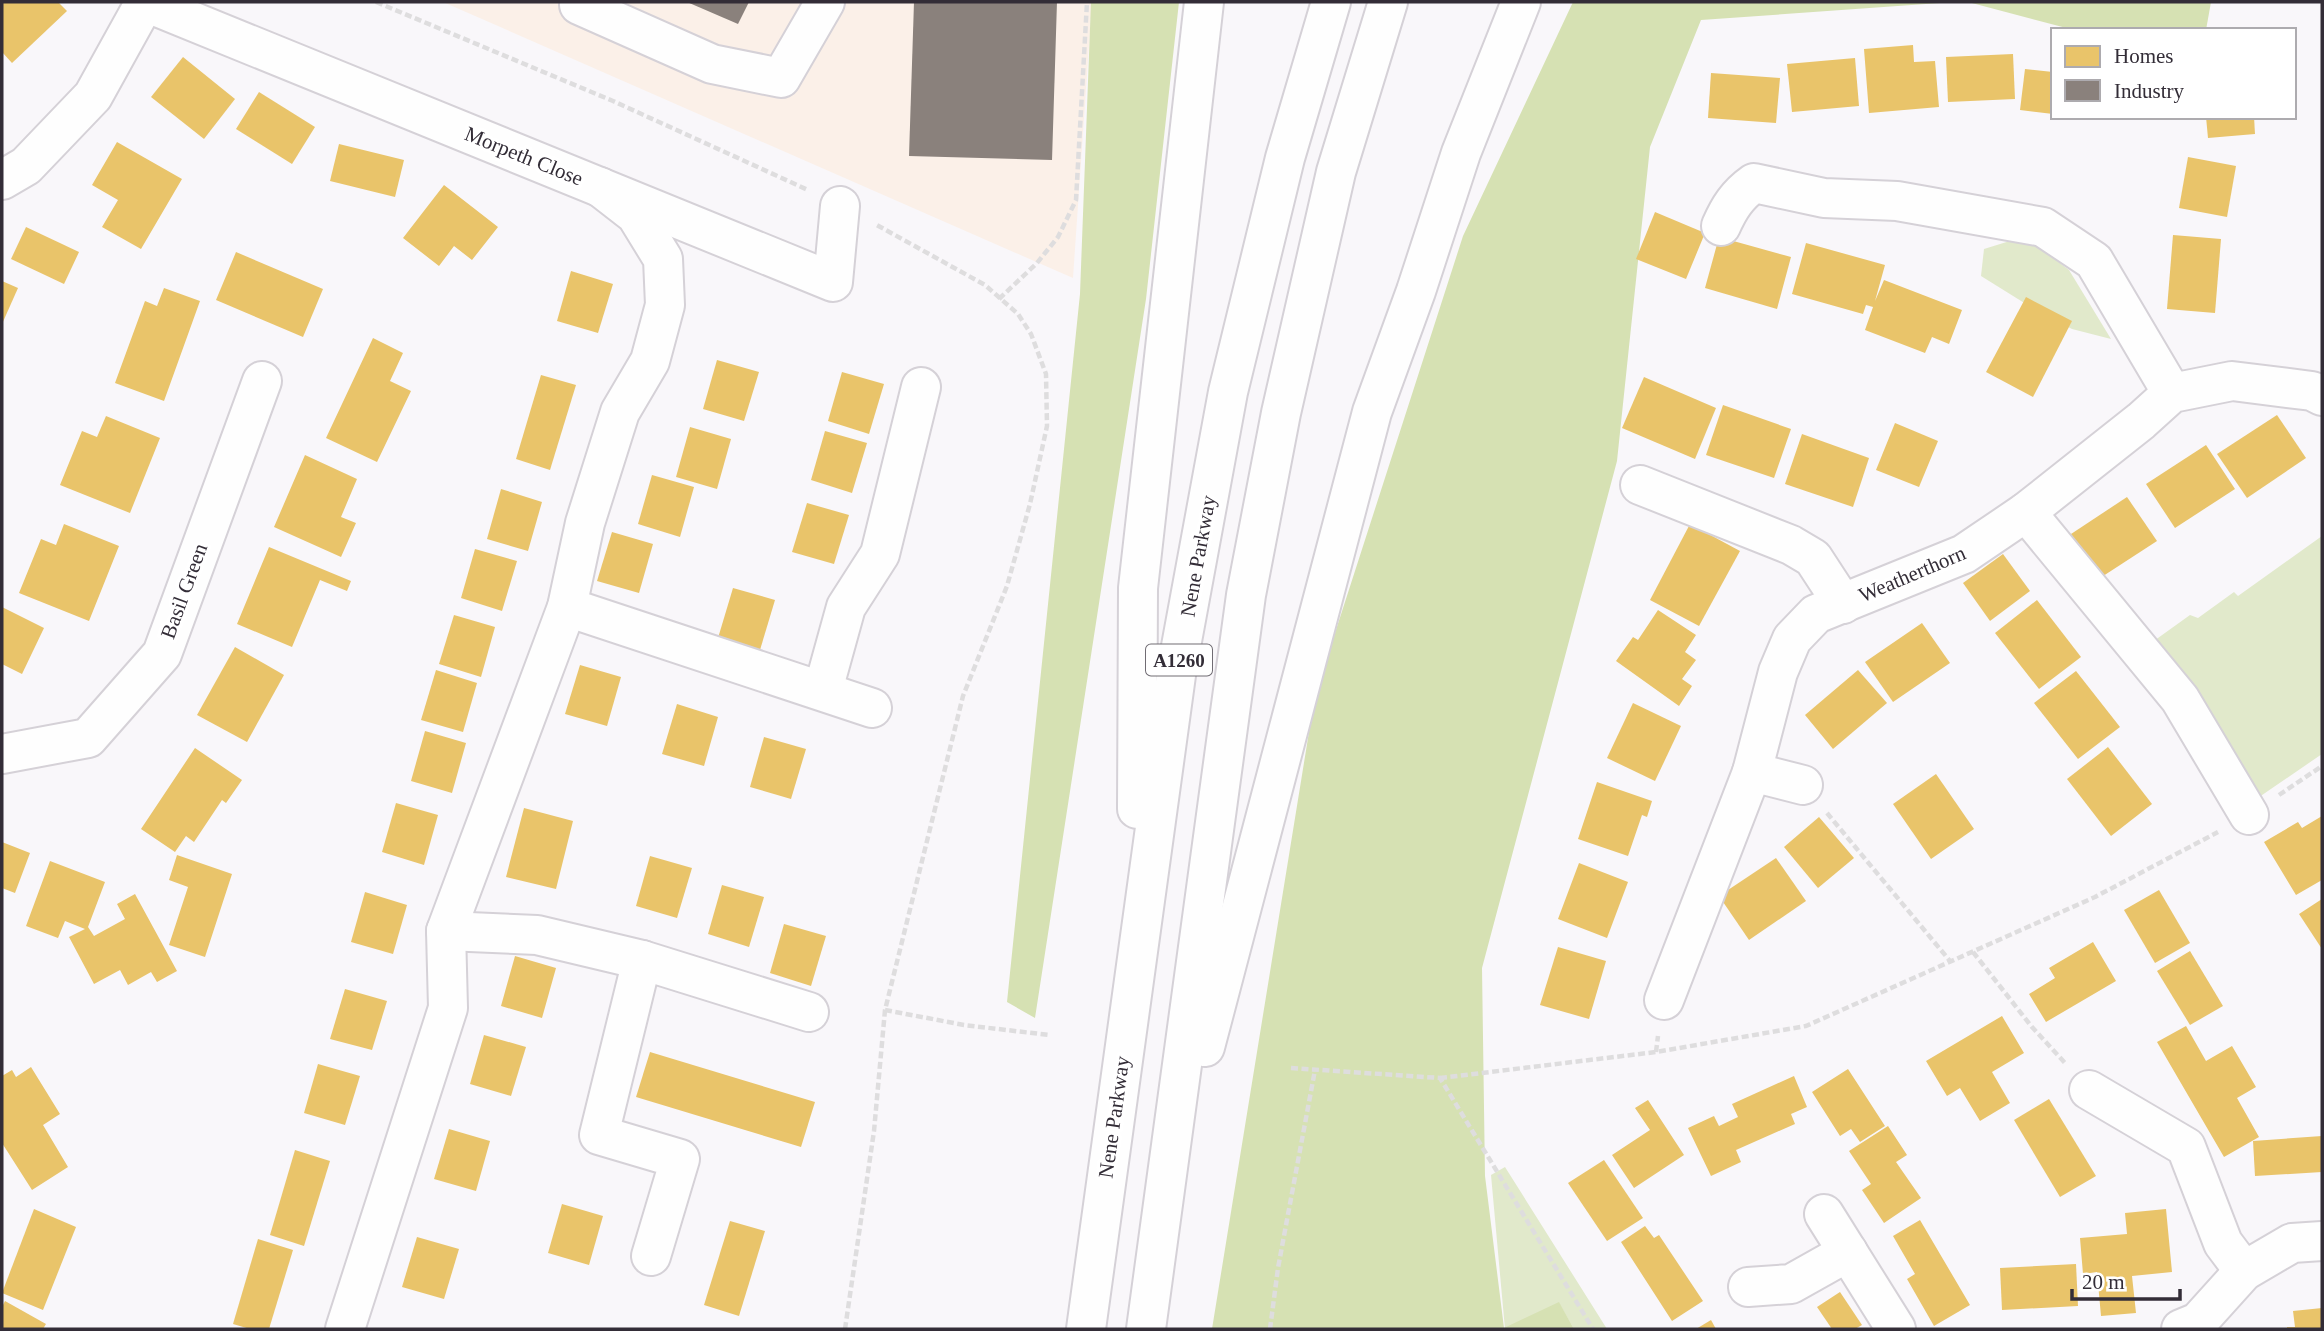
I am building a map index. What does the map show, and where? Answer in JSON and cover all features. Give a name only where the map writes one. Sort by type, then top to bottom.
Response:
[{"type":"main road","name":"Morpeth Close","points":[[145,2],[833,282],[841,206]]},
{"type":"main road","points":[[2,180],[26,166],[93,96],[145,2]]},
{"type":"main road","points":[[579,5],[712,64],[781,78],[825,2]]},
{"type":"main road","points":[[1137,947],[1138,588],[1204,2]]},
{"type":"main road","name":"Nene Parkway","points":[[1086,1329],[1177,668],[1228,392],[1285,158],[1331,2]]},
{"type":"main road","name":"A1260","points":[[1146,1329],[1246,595],[1281,413],[1336,172],[1388,2]]},
{"type":"main road","points":[[1165,1202],[1299,683],[1373,412],[1461,153],[1521,2]]},
{"type":"main road","points":[[1721,226],[1729,207],[1754,183],[1824,198],[1897,201],[2043,228],[2094,261],[2172,393],[2232,381],[2312,391],[2322,396]]},
{"type":"main road","points":[[345,1329],[448,1008],[446,932],[567,607],[584,523],[620,412],[650,361],[665,305],[663,259],[636,215],[600,187]]},
{"type":"main road","name":"Basil Green","points":[[2,754],[88,738],[162,653],[262,382]]},
{"type":"main road","points":[[823,690],[846,607],[880,554],[921,387]]},
{"type":"main road","name":"Weatherthorn","points":[[1664,1000],[1752,772],[1778,672],[1792,639],[1816,614],[1964,554],[2026,512],[2141,421],[2172,393]]},
{"type":"main road","points":[[1640,485],[1791,545],[1813,558],[1843,604]]},
{"type":"main road","points":[[2026,512],[2180,699],[2249,815]]},
{"type":"main road","points":[[567,607],[872,708]]},
{"type":"main road","points":[[1752,772],[1803,785]]},
{"type":"main road","points":[[446,932],[537,935],[642,960],[809,1012]]},
{"type":"main road","points":[[642,960],[599,1135],[680,1159],[651,1256]]},
{"type":"main road","points":[[2089,1090],[2186,1147],[2223,1243],[2244,1271]]},
{"type":"main road","points":[[1825,1214],[1896,1329]]},
{"type":"main road","points":[[2194,1327],[2244,1271],[2292,1243],[2322,1241]]},
{"type":"main road","points":[[1748,1287],[1791,1284],[1848,1252]]},
{"type":"path","points":[[376,2],[613,102],[841,206],[985,285],[1018,314],[1039,354],[1046,374],[1046,426],[1030,504],[1007,586],[963,696],[885,1010],[874,1131],[845,1329]]},
{"type":"path","points":[[999,299],[1037,263],[1058,237],[1076,200],[1087,2]]},
{"type":"path","points":[[1291,1068],[1440,1078],[1656,1052],[1806,1026],[2095,897],[2249,815],[2322,766]]},
{"type":"path","points":[[1803,785],[1950,961]]},
{"type":"path","points":[[1973,952],[2032,1027],[2089,1090]]},
{"type":"path","points":[[885,1010],[964,1025],[1049,1035]]},
{"type":"path","points":[[1270,1329],[1278,1268],[1315,1070]]},
{"type":"path","points":[[1440,1078],[1593,1329]]},
{"type":"shaded area","points":[[443,2],[1092,2],[1073,278]]},
{"type":"green space","points":[[1091,2],[1179,2],[1146,299],[1035,1018],[1007,1002],[1080,294]]},
{"type":"green space","points":[[1573,2],[1954,2],[1701,20],[1650,147],[1617,461],[1482,968],[1485,1176],[1504,1328],[1559,1302],[1574,1329],[1212,1329],[1315,695],[1463,236]]},
{"type":"green space","points":[[1968,2],[2211,2],[2206,28],[2066,28]]},
{"type":"green space","points":[[2013,240],[2035,244],[2069,270],[2111,339],[2072,329],[1981,276],[1984,249]]},
{"type":"green space","points":[[2322,536],[2322,754],[2249,804],[2151,643],[2190,615],[2198,618],[2234,592],[2238,596]]},
{"type":"green space","points":[[1505,1167],[1607,1329],[1574,1329],[1559,1303],[1505,1329],[1491,1175]]},
{"type":"building: Homes","points":[[2,2],[58,2],[67,11],[12,63],[2,52]]},
{"type":"building: Homes","points":[[1913,45],[1914,62],[1935,61],[1939,107],[1869,113],[1864,49]]},
{"type":"building: Homes","points":[[2013,54],[2015,99],[1948,102],[1946,57]]},
{"type":"building: Homes","points":[[183,57],[235,99],[204,139],[151,97]]},
{"type":"building: Homes","points":[[1855,58],[1859,106],[1792,112],[1787,64]]},
{"type":"building: Homes","points":[[2025,69],[2051,72],[2051,114],[2020,110]]},
{"type":"building: Homes","points":[[1711,73],[1780,78],[1776,123],[1708,118]]},
{"type":"building: Homes","points":[[259,92],[315,127],[292,164],[236,129]]},
{"type":"building: Homes","points":[[2206,119],[2254,119],[2255,134],[2208,138]]},
{"type":"building: Homes","points":[[117,142],[182,179],[141,249],[102,227],[118,200],[92,185]]},
{"type":"building: Homes","points":[[339,144],[404,160],[395,197],[330,181]]},
{"type":"building: Homes","points":[[2188,157],[2236,166],[2227,217],[2179,208]]},
{"type":"building: Homes","points":[[444,185],[498,227],[472,260],[454,246],[439,266],[403,238]]},
{"type":"building: Homes","points":[[1655,212],[1705,233],[1686,279],[1636,259]]},
{"type":"building: Homes","points":[[26,227],[79,252],[64,284],[11,259]]},
{"type":"building: Homes","points":[[2173,235],[2221,239],[2215,313],[2167,309]]},
{"type":"building: Homes","points":[[1719,237],[1791,257],[1777,309],[1705,288]]},
{"type":"building: Homes","points":[[1806,243],[1885,265],[1875,301],[1884,280],[1962,310],[1949,344],[1932,337],[1925,353],[1865,330],[1873,307],[1866,305],[1863,314],[1792,294]]},
{"type":"building: Homes","points":[[236,252],[323,289],[303,337],[216,300]]},
{"type":"building: Homes","points":[[571,271],[613,284],[598,333],[557,321]]},
{"type":"building: Homes","points":[[2,281],[18,288],[2,324]]},
{"type":"building: Homes","points":[[164,288],[200,301],[164,401],[115,383],[145,301],[157,306]]},
{"type":"building: Homes","points":[[2026,297],[2072,321],[2033,397],[1986,372]]},
{"type":"building: Homes","points":[[373,338],[403,353],[390,381],[411,391],[377,462],[326,438]]},
{"type":"building: Homes","points":[[717,360],[759,372],[744,421],[703,409]]},
{"type":"building: Homes","points":[[842,372],[884,384],[869,434],[828,421]]},
{"type":"building: Homes","points":[[541,375],[576,385],[550,470],[516,459]]},
{"type":"building: Homes","points":[[1644,377],[1716,408],[1695,459],[1622,428]]},
{"type":"building: Homes","points":[[1723,405],[1791,429],[1774,478],[1706,455]]},
{"type":"building: Homes","points":[[2277,415],[2306,458],[2247,498],[2217,454]]},
{"type":"building: Homes","points":[[106,416],[160,438],[130,513],[60,485],[82,431],[97,437]]},
{"type":"building: Homes","points":[[1895,423],[1938,441],[1919,487],[1876,470]]},
{"type":"building: Homes","points":[[690,427],[731,439],[717,489],[676,477]]},
{"type":"building: Homes","points":[[825,431],[867,443],[852,493],[811,480]]},
{"type":"building: Homes","points":[[1802,434],[1869,458],[1853,507],[1785,484]]},
{"type":"building: Homes","points":[[2206,445],[2235,489],[2175,528],[2146,484]]},
{"type":"building: Homes","points":[[305,455],[357,479],[341,517],[356,523],[341,557],[274,527]]},
{"type":"building: Homes","points":[[652,475],[694,487],[680,537],[638,524]]},
{"type":"building: Homes","points":[[501,489],[542,502],[528,551],[487,539]]},
{"type":"building: Homes","points":[[2127,497],[2157,541],[2097,580],[2068,536]]},
{"type":"building: Homes","points":[[807,503],[849,515],[834,564],[792,552]]},
{"type":"building: Homes","points":[[64,524],[119,546],[89,621],[19,593],[41,539],[56,545]]},
{"type":"building: Homes","points":[[1690,524],[1740,551],[1699,626],[1650,600]]},
{"type":"building: Homes","points":[[612,532],[653,544],[639,593],[597,581]]},
{"type":"building: Homes","points":[[269,547],[351,581],[347,591],[320,580],[292,647],[237,624]]},
{"type":"building: Homes","points":[[475,549],[517,561],[502,611],[461,598]]},
{"type":"building: Homes","points":[[2003,554],[2030,591],[1990,621],[1963,583]]},
{"type":"building: Homes","points":[[733,588],[775,600],[760,650],[718,638]]},
{"type":"building: Homes","points":[[2037,600],[2081,657],[2039,689],[1995,633]]},
{"type":"building: Homes","points":[[2,607],[44,628],[22,674],[2,664]]},
{"type":"building: Homes","points":[[1658,610],[1696,635],[1685,652],[1696,660],[1682,679],[1692,686],[1679,706],[1616,661],[1633,637],[1638,640]]},
{"type":"building: Homes","points":[[454,615],[495,627],[481,677],[439,664]]},
{"type":"building: Homes","points":[[1922,623],[1950,663],[1893,702],[1865,662]]},
{"type":"building: Homes","points":[[235,647],[284,675],[247,742],[197,715]]},
{"type":"building: Homes","points":[[580,665],[621,677],[607,726],[565,714]]},
{"type":"building: Homes","points":[[436,670],[477,683],[463,732],[421,720]]},
{"type":"building: Homes","points":[[1858,670],[1887,703],[1833,749],[1805,715]]},
{"type":"building: Homes","points":[[2076,671],[2120,727],[2078,759],[2034,703]]},
{"type":"building: Homes","points":[[1633,703],[1681,726],[1655,781],[1607,758]]},
{"type":"building: Homes","points":[[677,704],[718,717],[704,766],[662,754]]},
{"type":"building: Homes","points":[[425,731],[466,743],[452,793],[411,781]]},
{"type":"building: Homes","points":[[764,737],[806,749],[791,799],[750,787]]},
{"type":"building: Homes","points":[[2108,747],[2152,804],[2111,836],[2067,779]]},
{"type":"building: Homes","points":[[195,748],[242,780],[226,803],[222,800],[194,842],[186,836],[175,852],[141,829]]},
{"type":"building: Homes","points":[[1936,774],[1974,829],[1931,859],[1893,804]]},
{"type":"building: Homes","points":[[1597,782],[1652,801],[1647,817],[1642,815],[1628,856],[1578,839]]},
{"type":"building: Homes","points":[[396,803],[438,815],[424,865],[382,852]]},
{"type":"building: Homes","points":[[524,808],[573,821],[556,889],[506,877]]},
{"type":"building: Homes","points":[[2322,816],[2322,880],[2296,895],[2264,842],[2298,822],[2302,828]]},
{"type":"building: Homes","points":[[1819,817],[1854,858],[1818,888],[1784,847]]},
{"type":"building: Homes","points":[[2,842],[30,853],[15,893],[2,888]]},
{"type":"building: Homes","points":[[177,855],[232,874],[205,957],[169,945],[188,887],[169,880]]},
{"type":"building: Homes","points":[[650,856],[692,868],[677,918],[636,906]]},
{"type":"building: Homes","points":[[1776,858],[1806,901],[1749,940],[1719,896]]},
{"type":"building: Homes","points":[[50,861],[105,882],[88,927],[94,936],[125,919],[117,904],[135,894],[177,971],[157,982],[151,972],[128,985],[120,970],[94,984],[69,937],[85,929],[65,921],[58,938],[26,926]]},
{"type":"building: Homes","points":[[1579,863],[1628,882],[1607,938],[1558,919]]},
{"type":"building: Homes","points":[[722,885],[764,897],[749,947],[708,934]]},
{"type":"building: Homes","points":[[2159,890],[2190,943],[2155,963],[2124,910]]},
{"type":"building: Homes","points":[[365,892],[407,905],[393,954],[351,942]]},
{"type":"building: Homes","points":[[2322,899],[2322,949],[2299,914]]},
{"type":"building: Homes","points":[[784,924],[826,936],[811,986],[770,973]]},
{"type":"building: Homes","points":[[2093,942],[2116,981],[2046,1022],[2029,994],[2055,978],[2049,968]]},
{"type":"building: Homes","points":[[1558,947],[1606,961],[1589,1019],[1540,1005]]},
{"type":"building: Homes","points":[[2190,951],[2223,1006],[2190,1025],[2157,971]]},
{"type":"building: Homes","points":[[515,956],[556,968],[542,1018],[501,1006]]},
{"type":"building: Homes","points":[[345,989],[387,1001],[372,1050],[330,1039]]},
{"type":"building: Homes","points":[[2002,1016],[2024,1053],[1992,1072],[2010,1103],[1980,1121],[1960,1088],[1947,1096],[1926,1061]]},
{"type":"building: Homes","points":[[2186,1026],[2206,1061],[2232,1046],[2256,1087],[2237,1098],[2259,1137],[2224,1157],[2157,1042]]},
{"type":"building: Homes","points":[[484,1035],[526,1047],[511,1096],[470,1084]]},
{"type":"building: Homes","points":[[650,1052],[815,1102],[801,1147],[636,1097]]},
{"type":"building: Homes","points":[[318,1064],[360,1076],[345,1125],[304,1113]]},
{"type":"building: Homes","points":[[31,1067],[60,1114],[43,1125],[68,1167],[32,1190],[2,1143],[2,1076],[12,1070],[16,1077]]},
{"type":"building: Homes","points":[[1848,1069],[1885,1126],[1860,1142],[1851,1129],[1840,1136],[1812,1092]]},
{"type":"building: Homes","points":[[1794,1076],[1807,1107],[1791,1114],[1795,1124],[1736,1150],[1741,1162],[1711,1176],[1688,1128],[1714,1116],[1719,1126],[1738,1117],[1732,1104]]},
{"type":"building: Homes","points":[[2049,1099],[2096,1176],[2060,1197],[2014,1120]]},
{"type":"building: Homes","points":[[1648,1100],[1684,1155],[1634,1188],[1612,1155],[1650,1130],[1635,1108]]},
{"type":"building: Homes","points":[[1888,1126],[1907,1155],[1896,1162],[1921,1198],[1884,1223],[1862,1190],[1871,1184],[1849,1151]]},
{"type":"building: Homes","points":[[449,1129],[490,1141],[476,1191],[434,1179]]},
{"type":"building: Homes","points":[[2322,1136],[2322,1172],[2255,1176],[2253,1141]]},
{"type":"building: Homes","points":[[295,1150],[330,1161],[304,1246],[270,1235]]},
{"type":"building: Homes","points":[[1604,1160],[1643,1218],[1607,1241],[1568,1183]]},
{"type":"building: Homes","points":[[562,1204],[603,1216],[589,1265],[548,1253]]},
{"type":"building: Homes","points":[[34,1209],[76,1227],[43,1310],[2,1293]]},
{"type":"building: Homes","points":[[2166,1209],[2172,1272],[2132,1276],[2136,1313],[2101,1316],[2097,1272],[2083,1274],[2080,1238],[2127,1234],[2125,1213]]},
{"type":"building: Homes","points":[[1920,1220],[1970,1305],[1934,1326],[1907,1279],[1915,1274],[1893,1236]]},
{"type":"building: Homes","points":[[730,1221],[765,1231],[739,1316],[704,1305]]},
{"type":"building: Homes","points":[[1645,1226],[1654,1238],[1659,1235],[1703,1301],[1672,1321],[1621,1242]]},
{"type":"building: Homes","points":[[417,1237],[459,1249],[444,1299],[402,1287]]},
{"type":"building: Homes","points":[[258,1239],[293,1250],[269,1329],[250,1329],[233,1324]]},
{"type":"building: Homes","points":[[2076,1264],[2078,1306],[2002,1310],[2000,1268]]},
{"type":"building: Homes","points":[[1840,1292],[1862,1325],[1855,1329],[1832,1329],[1817,1307]]},
{"type":"building: Homes","points":[[5,1301],[46,1324],[43,1329],[2,1329],[2,1307]]},
{"type":"building: Homes","points":[[2322,1308],[2322,1329],[2287,1329],[2295,1327],[2293,1311]]},
{"type":"building: Homes","points":[[1711,1320],[1716,1329],[1696,1329]]},
{"type":"building: Industry","points":[[687,2],[749,2],[738,24]]},
{"type":"building: Industry","points":[[914,2],[1057,2],[1052,160],[909,156]]}]
